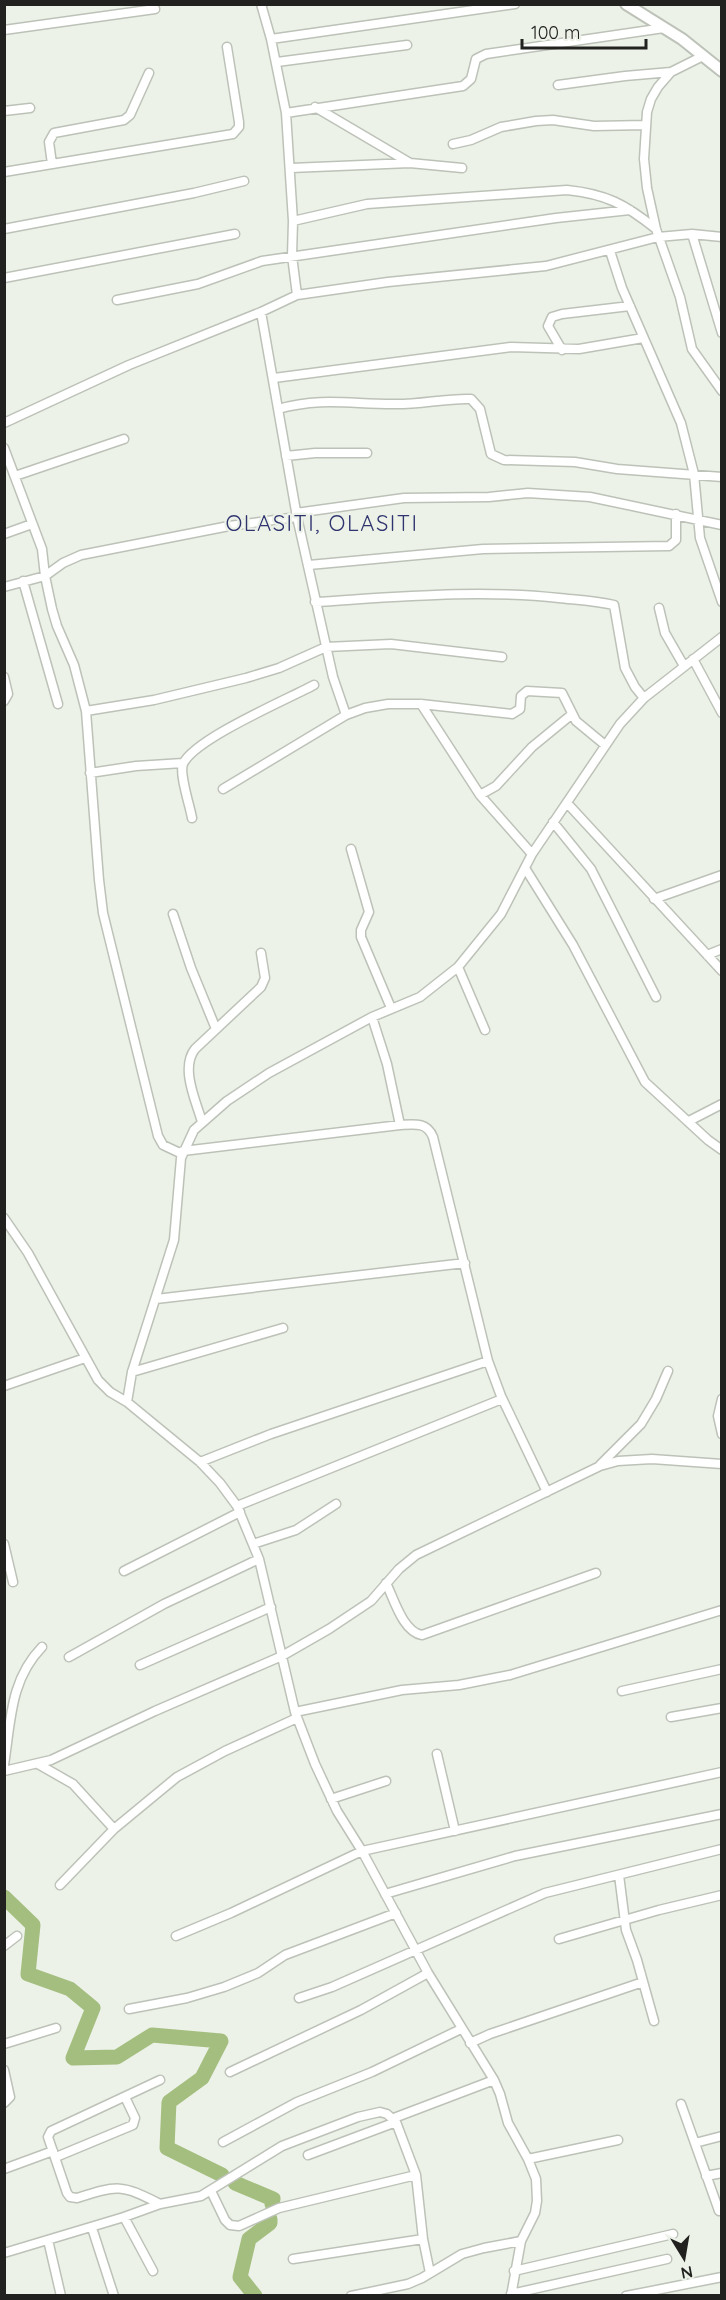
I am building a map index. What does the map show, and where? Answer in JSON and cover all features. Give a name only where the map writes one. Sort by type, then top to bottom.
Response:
[{"type":"street","points":[[261,4],[272,39],[286,113],[291,168],[292,256],[297,295]]},
{"type":"street","points":[[272,39],[515,4]]},
{"type":"street","points":[[626,4],[664,28],[722,71]]},
{"type":"street","points":[[4,30],[155,9]]},
{"type":"street","points":[[286,113],[463,86],[471,79],[476,60],[486,54],[664,28]]},
{"type":"street","points":[[277,62],[407,45]]},
{"type":"street","points":[[4,172],[233,134],[239,122],[227,47]]},
{"type":"street","points":[[703,56],[671,72],[651,99],[646,125],[644,159],[657,233],[680,297],[692,349],[722,391]]},
{"type":"street","points":[[558,85],[635,74],[671,72]]},
{"type":"street","points":[[52,164],[49,142],[54,133],[124,120],[130,115],[149,73]]},
{"type":"street","points":[[314,107],[410,163]]},
{"type":"street","points":[[4,111],[30,108]]},
{"type":"street","points":[[453,144],[471,140],[501,128],[536,121],[561,121],[594,126],[646,125]]},
{"type":"street","points":[[291,168],[410,163],[462,168]]},
{"type":"street","points":[[4,229],[194,193],[244,181]]},
{"type":"street","points":[[293,221],[367,204],[551,191],[585,192],[605,197],[630,210],[657,233]]},
{"type":"street","points":[[117,300],[198,284],[256,262],[556,218],[630,210]]},
{"type":"street","points":[[4,423],[129,365],[261,312],[297,295],[388,282],[524,269],[610,251],[657,233],[722,237]]},
{"type":"street","points":[[4,278],[235,234]]},
{"type":"street","points":[[692,234],[722,333]]},
{"type":"street","points":[[610,251],[643,338],[681,423],[694,474],[700,538],[722,602]]},
{"type":"street","points":[[562,350],[548,326],[552,317],[630,306]]},
{"type":"street","points":[[261,312],[315,602],[333,677],[346,715]]},
{"type":"street","points":[[274,378],[512,347],[562,350],[598,347],[643,338]]},
{"type":"street","points":[[278,409],[309,401],[339,400],[391,404],[471,399],[480,409],[491,454],[497,458],[575,462],[617,469],[722,477]]},
{"type":"street","points":[[15,476],[124,440]]},
{"type":"street","points":[[4,448],[44,557],[45,576],[57,626],[74,665],[86,711],[99,880],[107,930],[158,1136],[163,1145],[183,1152],[400,1125],[425,1126],[431,1133],[488,1361],[502,1399],[547,1492]]},
{"type":"street","points":[[286,456],[315,453],[367,453]]},
{"type":"street","points":[[4,587],[45,576],[63,563],[101,550],[229,526],[404,498],[489,497],[528,493],[590,497],[722,525]]},
{"type":"street","points":[[309,565],[495,548],[669,546],[676,540],[676,514]]},
{"type":"street","points":[[4,534],[32,524]]},
{"type":"street","points":[[23,581],[58,704]]},
{"type":"street","points":[[315,602],[471,593],[533,595],[598,601],[614,605],[617,614],[619,645],[625,668],[644,698]]},
{"type":"street","points":[[659,608],[665,633],[684,666]]},
{"type":"street","points":[[127,1402],[132,1372],[174,1240],[183,1152],[189,1137],[201,1122],[269,1073],[372,1017],[431,990],[458,967],[501,914],[532,854],[620,724],[644,698],[722,637]]},
{"type":"street","points":[[86,711],[154,700],[246,678],[279,668],[326,648],[391,644],[502,657]]},
{"type":"street","points":[[693,659],[722,713]]},
{"type":"street","points":[[4,677],[8,694],[4,701]]},
{"type":"street","points":[[90,773],[136,766],[183,763],[203,744],[222,732],[314,686]]},
{"type":"street","points":[[224,789],[346,715],[388,704],[421,704],[512,714],[520,709],[521,696],[524,692],[555,692],[564,695],[571,715],[584,729],[605,745]]},
{"type":"street","points":[[421,704],[480,795],[532,854]]},
{"type":"street","points":[[480,795],[496,786],[532,747],[571,715]]},
{"type":"street","points":[[183,763],[192,818]]},
{"type":"street","points":[[567,803],[722,971]]},
{"type":"street","points":[[553,822],[591,869],[656,997]]},
{"type":"street","points":[[351,849],[369,912],[361,930],[361,937],[391,1008]]},
{"type":"street","points":[[525,868],[573,945],[645,1082],[722,1150]]},
{"type":"street","points":[[654,899],[722,875]]},
{"type":"street","points":[[173,914],[191,968],[216,1029]]},
{"type":"street","points":[[708,955],[722,950]]},
{"type":"street","points":[[201,1122],[188,1061],[195,1049],[264,982],[261,953]]},
{"type":"street","points":[[458,967],[485,1030]]},
{"type":"street","points":[[372,1017],[387,1064],[400,1125]]},
{"type":"street","points":[[689,1121],[722,1104]]},
{"type":"street","points":[[4,1218],[28,1253],[98,1380],[110,1392],[127,1402],[200,1462],[220,1483],[239,1509],[259,1559],[296,1715],[315,1764],[331,1799],[428,1973],[494,2080],[508,2123],[535,2175],[537,2201],[535,2213],[521,2241],[511,2295],[667,2259]]},
{"type":"street","points":[[156,1299],[465,1263]]},
{"type":"street","points":[[132,1372],[283,1328]]},
{"type":"street","points":[[4,1386],[85,1358]]},
{"type":"street","points":[[200,1462],[271,1434],[488,1361]]},
{"type":"street","points":[[600,1466],[645,1418],[656,1400],[668,1371]]},
{"type":"street","points":[[124,1571],[239,1509],[502,1399]]},
{"type":"street","points":[[722,1399],[718,1409],[722,1434]]},
{"type":"street","points":[[4,1771],[38,1764],[282,1656],[330,1629],[371,1601],[407,1561],[426,1549],[547,1492],[585,1471],[618,1461],[652,1459],[722,1464]]},
{"type":"street","points":[[253,1544],[296,1530],[336,1504]]},
{"type":"street","points":[[4,1544],[13,1582]]},
{"type":"street","points":[[69,1657],[164,1604],[259,1559]]},
{"type":"street","points":[[386,1583],[409,1628],[416,1634],[422,1635],[596,1573]]},
{"type":"street","points":[[140,1665],[271,1607]]},
{"type":"street","points":[[60,1885],[114,1829],[177,1778],[296,1715],[402,1690],[459,1685],[510,1675],[722,1610]]},
{"type":"street","points":[[4,1764],[8,1721],[21,1675],[42,1647]]},
{"type":"street","points":[[622,1691],[722,1669]]},
{"type":"street","points":[[671,1717],[722,1708]]},
{"type":"street","points":[[437,1754],[455,1831]]},
{"type":"street","points":[[38,1764],[73,1784],[114,1829]]},
{"type":"street","points":[[176,1936],[221,1918],[362,1851],[722,1772]]},
{"type":"street","points":[[331,1799],[386,1781]]},
{"type":"street","points":[[386,1894],[515,1856],[722,1814]]},
{"type":"street","points":[[299,1998],[343,1982],[545,1893],[722,1849]]},
{"type":"street","points":[[619,1875],[624,1919],[654,2021]]},
{"type":"street","points":[[559,1940],[624,1919],[722,1895]]},
{"type":"street","points":[[129,2010],[187,1998],[224,1987],[258,1973],[285,1954],[396,1913]]},
{"type":"street","points":[[4,1946],[17,1936]]},
{"type":"street","points":[[230,2072],[361,2010],[428,1973]]},
{"type":"street","points":[[470,2043],[490,2034],[644,1982]]},
{"type":"street","points":[[4,2044],[56,2028]]},
{"type":"street","points":[[223,2142],[297,2102],[372,2072],[461,2029]]},
{"type":"street","points":[[4,2070],[10,2097],[4,2103]]},
{"type":"street","points":[[160,2080],[51,2131],[48,2137],[70,2197],[77,2198],[118,2187],[130,2189],[160,2204]]},
{"type":"street","points":[[308,2155],[494,2080]]},
{"type":"street","points":[[4,2169],[54,2154],[133,2125],[135,2118],[125,2097]]},
{"type":"street","points":[[681,2104],[718,2211]]},
{"type":"street","points":[[4,2253],[92,2228],[160,2204],[201,2196],[282,2146],[320,2130],[374,2112],[387,2114],[395,2120],[416,2175],[423,2239],[430,2273]]},
{"type":"street","points":[[695,2143],[722,2136]]},
{"type":"street","points":[[528,2159],[618,2140]]},
{"type":"street","points":[[706,2175],[722,2173]]},
{"type":"street","points":[[211,2191],[225,2220],[230,2225],[238,2226],[279,2208],[416,2175]]},
{"type":"street","points":[[124,2217],[153,2271]]},
{"type":"street","points":[[92,2228],[114,2295]]},
{"type":"street","points":[[514,2271],[673,2234]]},
{"type":"street","points":[[292,2259],[423,2239]]},
{"type":"street","points":[[48,2240],[61,2295]]},
{"type":"street","points":[[351,2295],[408,2284],[473,2251],[521,2241]]},
{"type":"street","points":[[626,2295],[722,2277]]},
{"type":"waterway","points":[[4,1897],[33,1925],[28,1974],[70,1989],[93,2008],[73,2058],[117,2057],[152,2035],[221,2041],[202,2078],[169,2102],[167,2148],[222,2175]]},
{"type":"waterway","points":[[235,2183],[273,2199],[272,2204]]},
{"type":"waterway","points":[[255,2296],[240,2277],[249,2239],[270,2223],[270,2219]]},
{"type":"district","name":"OLASITI, OLASITI","points":[[322,523]]}]
